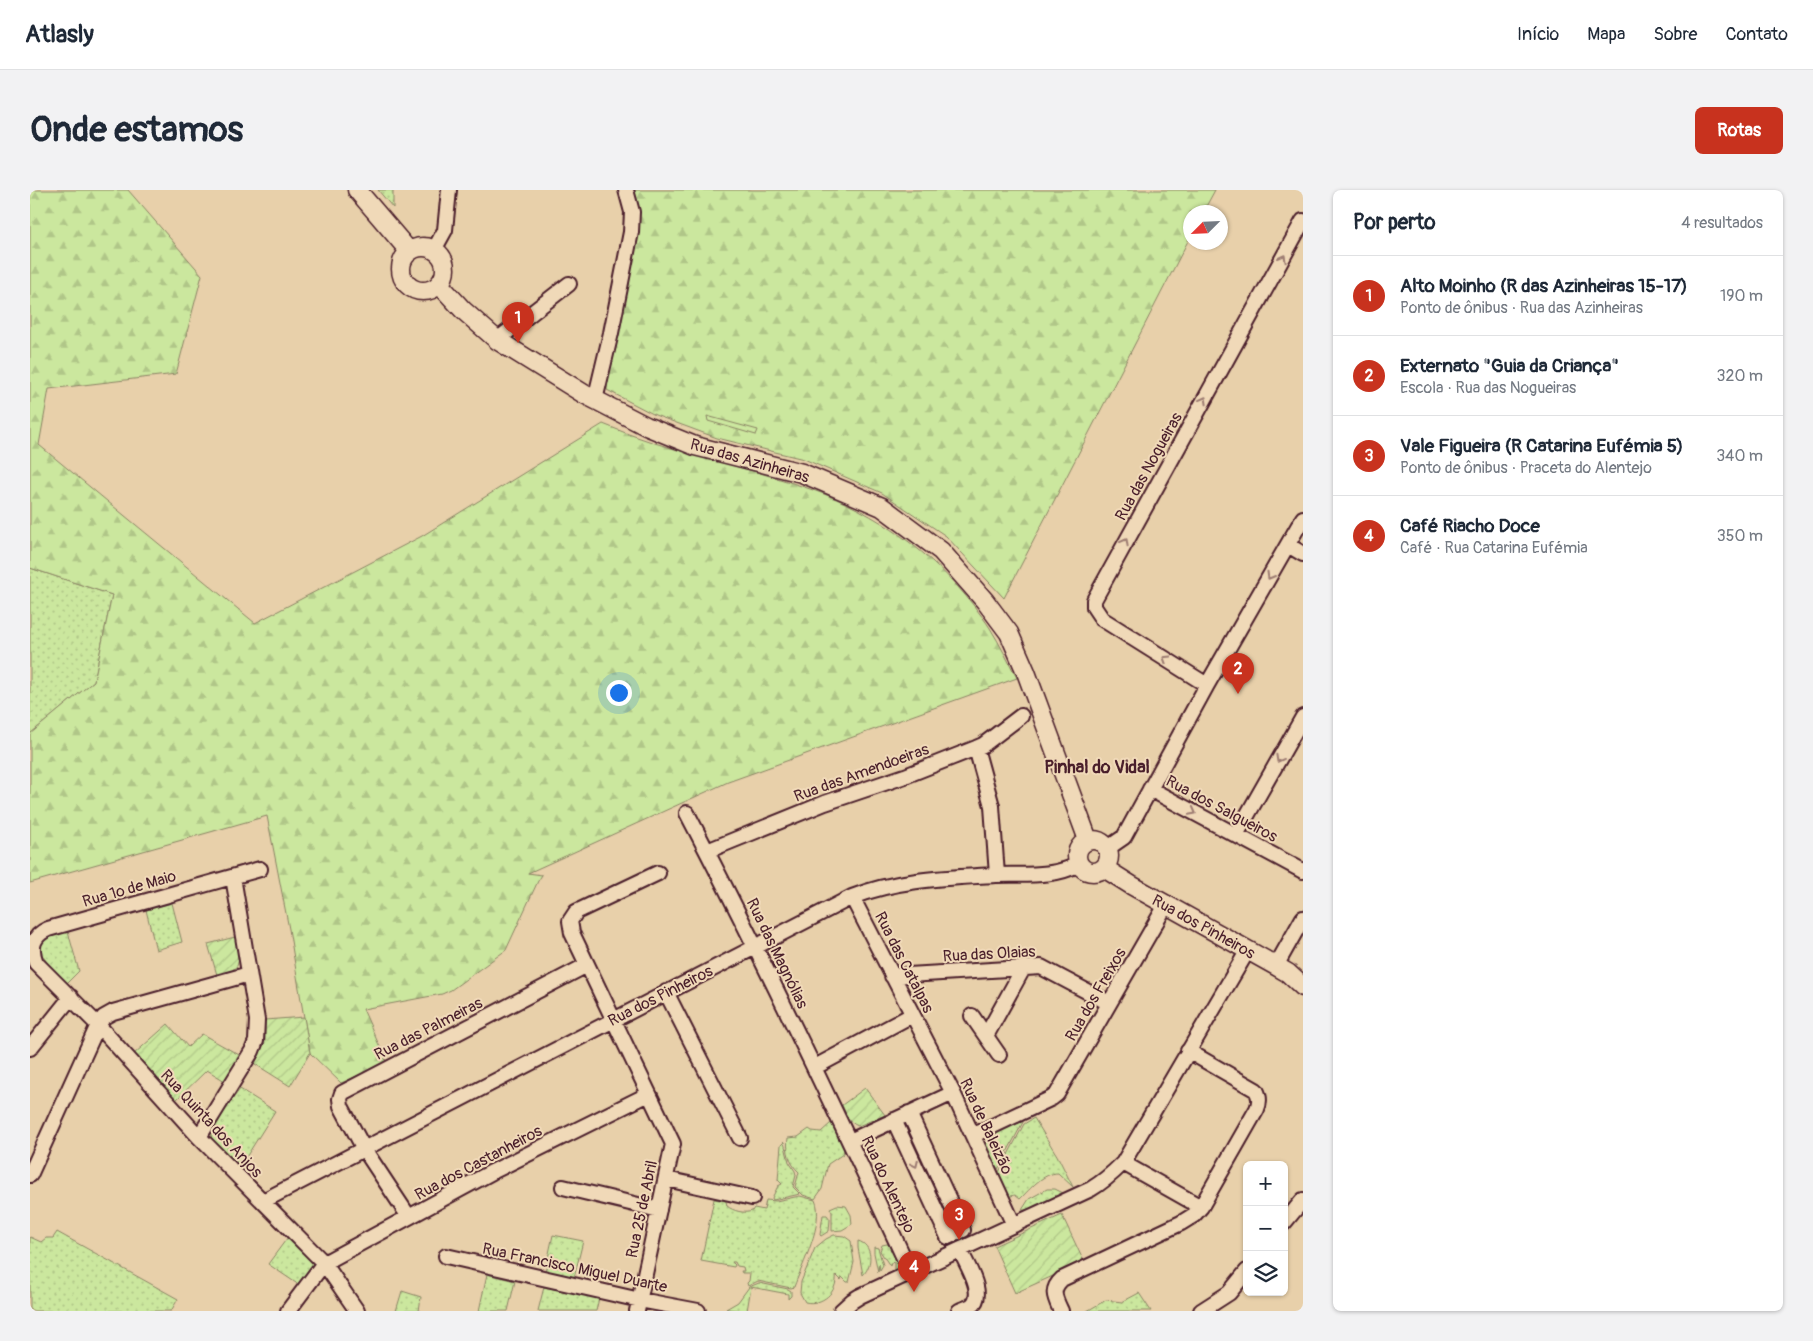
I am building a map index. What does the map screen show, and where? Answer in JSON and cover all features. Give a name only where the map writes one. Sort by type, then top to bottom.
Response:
[{"type":"street","points":[[358,190],[409,251]]},
{"type":"street","points":[[434,250],[445,230],[449,190]]},
{"type":"street","points":[[595,400],[611,333],[631,232],[632,212],[626,190]]},
{"type":"street","name":"Rua das Nogueiras","points":[[1207,686],[1102,618],[1097,612],[1094,600],[1303,221]]},
{"type":"street","points":[[421,246],[434,250],[444,262],[445,270],[443,277],[439,284],[432,289],[425,291],[417,290],[404,281],[401,265],[409,251],[421,246]]},
{"type":"street","name":"Rua das Azinheiras","points":[[439,284],[463,310],[497,340],[595,400],[646,426],[695,446],[802,473],[882,507],[941,551],[985,601],[1009,633],[1026,672],[1088,840]]},
{"type":"street","points":[[497,340],[569,284]]},
{"type":"street","points":[[1108,848],[1124,837],[1207,686],[1303,518]]},
{"type":"street","points":[[1288,546],[1303,554]]},
{"type":"street","name":"Rua das Amendoeiras","points":[[707,851],[825,803],[905,776],[983,745],[1021,716]]},
{"type":"street","points":[[1236,835],[1303,717]]},
{"type":"street","points":[[976,748],[992,806],[997,875]]},
{"type":"street","name":"Rua dos Salgueiros","points":[[1150,790],[1303,871]]},
{"type":"street","name":"Rua das Magnólias","points":[[687,813],[756,946],[835,1110]]},
{"type":"street","points":[[1088,840],[1099,840],[1108,848],[1109,859],[1100,871],[1091,872],[1082,868],[1079,864],[1077,853],[1079,847],[1088,840]]},
{"type":"street","name":"Rua dos Pinheiros","points":[[262,1201],[852,898],[880,887],[911,881],[997,875],[1053,874],[1067,871],[1079,864]]},
{"type":"street","name":"Rua dos Pinheiros","points":[[1104,868],[1288,973],[1303,987]]},
{"type":"street","name":"Rua 1º de Maio","points":[[36,963],[31,950],[31,944],[42,932],[260,869]]},
{"type":"street","points":[[649,1094],[570,930],[570,921],[574,913],[658,873]]},
{"type":"street","points":[[199,1137],[247,1060],[256,1041],[257,1020],[233,877]]},
{"type":"street","name":"Rua das Catalpas","points":[[852,898],[927,1043]]},
{"type":"street","name":"Rua dos Freixos","points":[[974,1135],[1052,1098],[1061,1089],[1166,905]]},
{"type":"street","points":[[1276,966],[1303,918]]},
{"type":"street","points":[[841,1311],[860,1296],[1099,1184],[1119,1168],[1248,950]]},
{"type":"street","name":"Rua Quinta dos Anjos","points":[[36,963],[98,1025],[199,1137],[324,1263],[355,1309]]},
{"type":"street","name":"Rua das Palmeiras","points":[[364,1149],[341,1106],[340,1096],[343,1091],[587,965]]},
{"type":"street","points":[[986,1036],[1024,967]]},
{"type":"street","name":"Rua das Olaias","points":[[892,976],[1041,967],[1048,969],[1109,1003]]},
{"type":"street","points":[[30,1175],[98,1025],[104,1016],[249,974]]},
{"type":"street","points":[[666,992],[740,1138]]},
{"type":"street","points":[[30,1048],[70,997]]},
{"type":"street","points":[[815,1067],[912,1015]]},
{"type":"street","points":[[972,1016],[998,1055]]},
{"type":"street","name":"Rua de Baleizão","points":[[927,1043],[974,1135],[1014,1224]]},
{"type":"street","points":[[1061,1311],[1054,1292],[1056,1285],[1062,1279],[1188,1220],[1201,1206],[1257,1109],[1260,1096],[1256,1090],[1188,1051]]},
{"type":"street","points":[[850,1141],[953,1093]]},
{"type":"street","name":"Rua 25 de Abril","points":[[638,1306],[673,1144],[649,1094]]},
{"type":"street","name":"Rua dos Castanheiros","points":[[324,1263],[492,1172],[649,1094]]},
{"type":"street","name":"Rua do Alentejo","points":[[835,1110],[911,1273]]},
{"type":"street","points":[[894,1120],[948,1237],[963,1230],[909,1113]]},
{"type":"street","points":[[364,1149],[409,1217]]},
{"type":"street","points":[[1119,1168],[1201,1206]]},
{"type":"street","points":[[666,1179],[752,1198]]},
{"type":"street","points":[[563,1187],[659,1210]]},
{"type":"street","points":[[1288,1218],[1303,1200]]},
{"type":"street","points":[[959,1311],[972,1305],[977,1298],[978,1289],[960,1250]]},
{"type":"street","name":"Rua Francisco Miguel Duarte","points":[[446,1256],[638,1306],[698,1311]]},
{"type":"street","points":[[288,1311],[324,1263]]},
{"type":"street","points":[[1201,1311],[1229,1293],[1243,1276]]},
{"type":"green space","points":[[30,190],[128,190],[202,275],[176,374],[49,389],[39,445],[255,623],[422,536],[603,424],[655,443],[813,490],[837,499],[881,523],[922,552],[958,587],[990,628],[1017,678],[728,782],[528,873],[542,875],[506,950],[451,990],[442,994],[363,1009],[387,1063],[341,1083],[310,1053],[267,816],[30,883],[30,734],[94,681],[112,595],[30,568]]},
{"type":"green space","points":[[378,190],[393,190],[393,208]]},
{"type":"green space","points":[[631,190],[1215,190],[1207,205],[1183,205],[1183,250],[1004,598],[946,536],[882,493],[804,459],[717,438],[655,415],[607,390]]},
{"type":"green space","points":[[707,416],[758,430],[756,435],[708,421]]},
{"type":"green space","points":[[30,568],[112,595],[94,681],[30,734]]},
{"type":"green space","points":[[172,903],[182,942],[156,950],[146,910]]},
{"type":"green space","points":[[68,932],[79,971],[67,983],[47,962],[40,950],[44,939]]},
{"type":"green space","points":[[235,937],[239,959],[237,966],[230,972],[217,975],[208,944]]},
{"type":"green space","points":[[304,1017],[310,1053],[290,1086],[255,1064],[265,1041],[265,1020]]},
{"type":"green space","points":[[168,1024],[188,1047],[202,1034],[241,1056],[225,1081],[207,1070],[175,1101],[134,1054]]},
{"type":"green space","points":[[865,1088],[885,1115],[858,1126],[846,1115],[842,1105]]},
{"type":"green space","points":[[240,1089],[275,1111],[238,1170],[216,1147],[211,1135],[217,1122]]},
{"type":"green space","points":[[1023,1118],[1023,1122],[996,1173],[987,1154],[987,1140],[990,1135]]},
{"type":"green space","points":[[1034,1118],[1058,1157],[1073,1187],[1058,1173],[1047,1176],[1037,1182],[1020,1199],[1015,1195],[1007,1197],[998,1174],[1024,1124]]},
{"type":"green space","points":[[831,1123],[835,1123],[845,1145],[843,1154],[828,1164],[822,1189],[815,1199],[803,1195],[795,1187],[799,1172],[789,1156],[787,1148],[788,1138],[798,1137],[809,1129],[821,1132]]},
{"type":"green space","points":[[784,1142],[789,1162],[796,1175],[793,1187],[800,1194],[773,1200],[772,1198],[778,1186],[782,1184],[778,1180],[781,1145]]},
{"type":"green space","points":[[1047,1189],[1055,1189],[1065,1194],[1029,1210],[1022,1210],[1029,1199]]},
{"type":"green space","points":[[800,1196],[815,1200],[817,1220],[811,1244],[794,1287],[758,1281],[748,1286],[750,1273],[742,1273],[741,1271],[744,1271],[743,1267],[737,1266],[735,1262],[732,1262],[735,1265],[734,1267],[701,1261],[714,1199],[726,1201],[727,1206],[730,1208],[739,1212],[746,1212],[752,1211],[754,1208],[764,1210],[766,1200],[776,1201]]},
{"type":"green space","points":[[837,1205],[846,1206],[851,1215],[852,1224],[842,1230],[832,1231],[832,1212],[830,1208]]},
{"type":"green space","points":[[823,1215],[827,1215],[830,1219],[829,1231],[821,1236],[820,1235]]},
{"type":"green space","points":[[1062,1215],[1084,1262],[1015,1293],[994,1246]]},
{"type":"green space","points":[[57,1232],[178,1299],[171,1311],[34,1311],[30,1309],[30,1237],[41,1242],[46,1238],[53,1238]]},
{"type":"green space","points":[[553,1235],[583,1241],[574,1278],[545,1272]]},
{"type":"green space","points":[[834,1235],[844,1236],[851,1241],[854,1262],[849,1282],[842,1277],[841,1280],[836,1275],[834,1287],[828,1296],[817,1302],[805,1302],[800,1293],[801,1282],[815,1248]]},
{"type":"green space","points":[[288,1237],[313,1263],[299,1285],[268,1264]]},
{"type":"green space","points":[[858,1241],[867,1247],[870,1256],[869,1266],[863,1275],[858,1248]]},
{"type":"green space","points":[[887,1244],[891,1246],[893,1253],[896,1252],[897,1255],[898,1260],[894,1272],[894,1262],[890,1266],[880,1251],[882,1245]]},
{"type":"green space","points":[[874,1247],[878,1248],[883,1265],[880,1270],[879,1264],[878,1272],[874,1253]]},
{"type":"green space","points":[[487,1274],[515,1281],[508,1311],[479,1311]]},
{"type":"green space","points":[[759,1283],[788,1289],[791,1291],[791,1296],[788,1299],[788,1294],[751,1287],[747,1311],[726,1309],[738,1302],[749,1287]]},
{"type":"green space","points":[[544,1287],[599,1298],[596,1311],[538,1311]]},
{"type":"green space","points":[[402,1291],[421,1297],[419,1311],[396,1311]]},
{"type":"green space","points":[[1139,1293],[1151,1311],[1087,1311],[1106,1300],[1122,1302]]},
{"type":"place","name":"Alto Moinho (R das Azinheiras 15-17)","points":[[518,343]]},
{"type":"place","name":"Externato \"Guia da Criança\"","points":[[1238,694]]},
{"type":"place","name":"Vale Figueira (R Catarina Eufémia 5)","points":[[959,1240]]},
{"type":"place","name":"Café Riacho Doce","points":[[914,1292]]},
{"type":"district","name":"Pinhal do Vidal","points":[[1097,767]]}]
